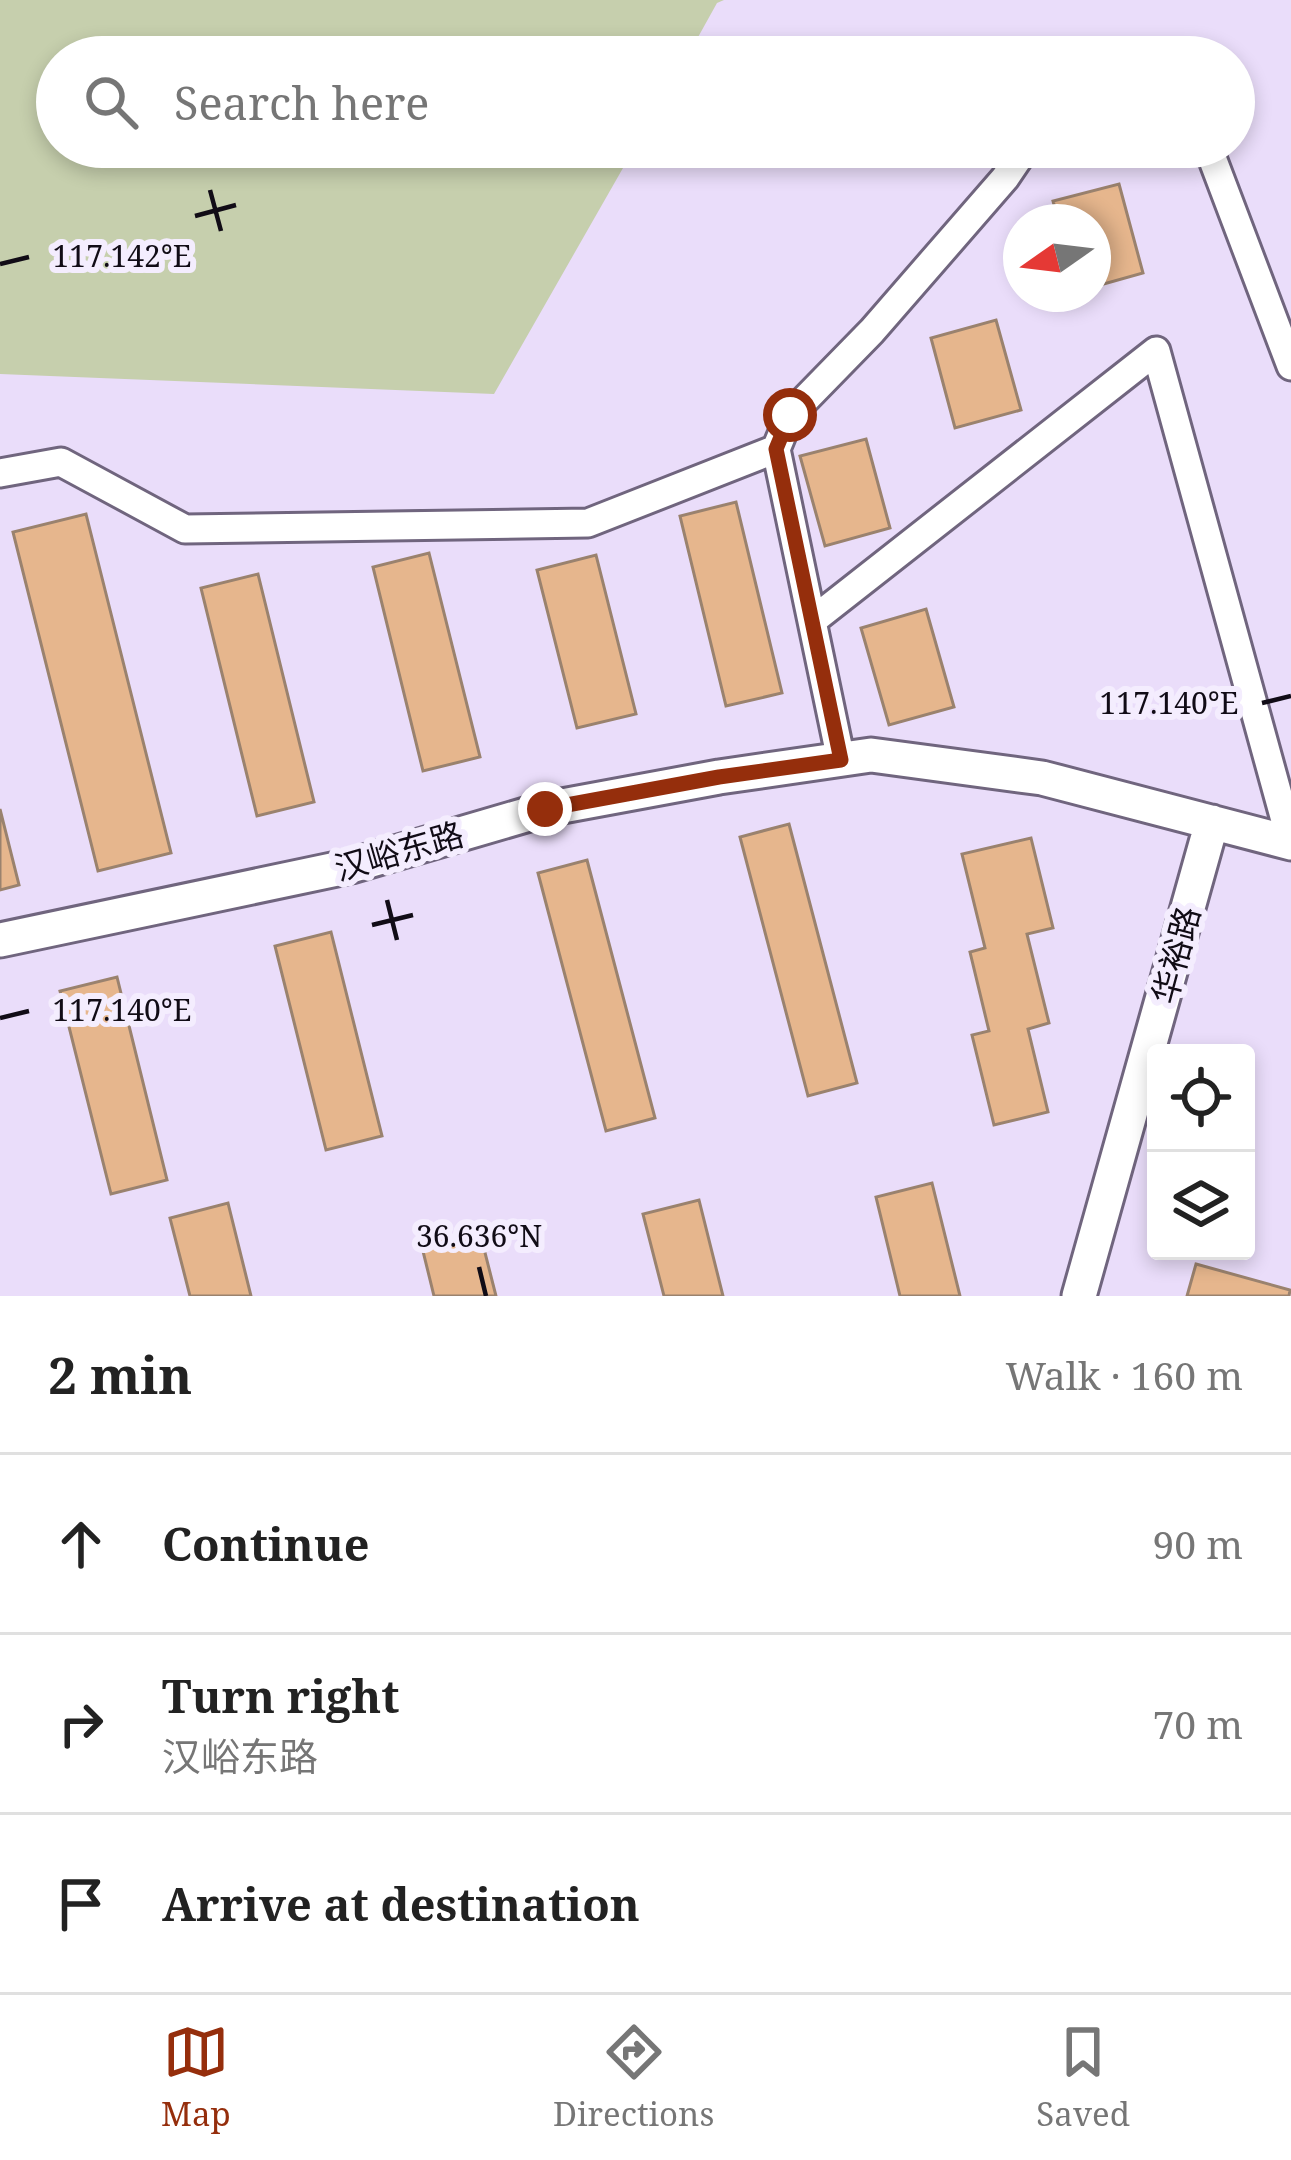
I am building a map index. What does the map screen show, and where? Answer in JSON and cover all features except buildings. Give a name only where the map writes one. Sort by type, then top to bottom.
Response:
[{"type":"street","points":[[841,760],[776,449],[790,415],[872,331],[1012,168]]},
{"type":"street","points":[[1216,168],[1291,366]]},
{"type":"street","points":[[812,621],[1156,351],[1291,842]]},
{"type":"street","points":[[0,472],[61,462],[185,529],[589,523],[776,449]]},
{"type":"street","name":"汉峪东路","points":[[0,940],[351,866],[545,809],[871,755],[1042,778],[1291,842]]},
{"type":"street","name":"华裕路","points":[[1078,1296],[1212,822]]},
{"type":"green space","points":[[0,0],[724,0],[717,3],[699,36],[36,36],[36,168],[623,168],[494,394],[0,374]]},
{"type":"route","points":[[545,809],[841,760],[776,449],[790,415]]}]
